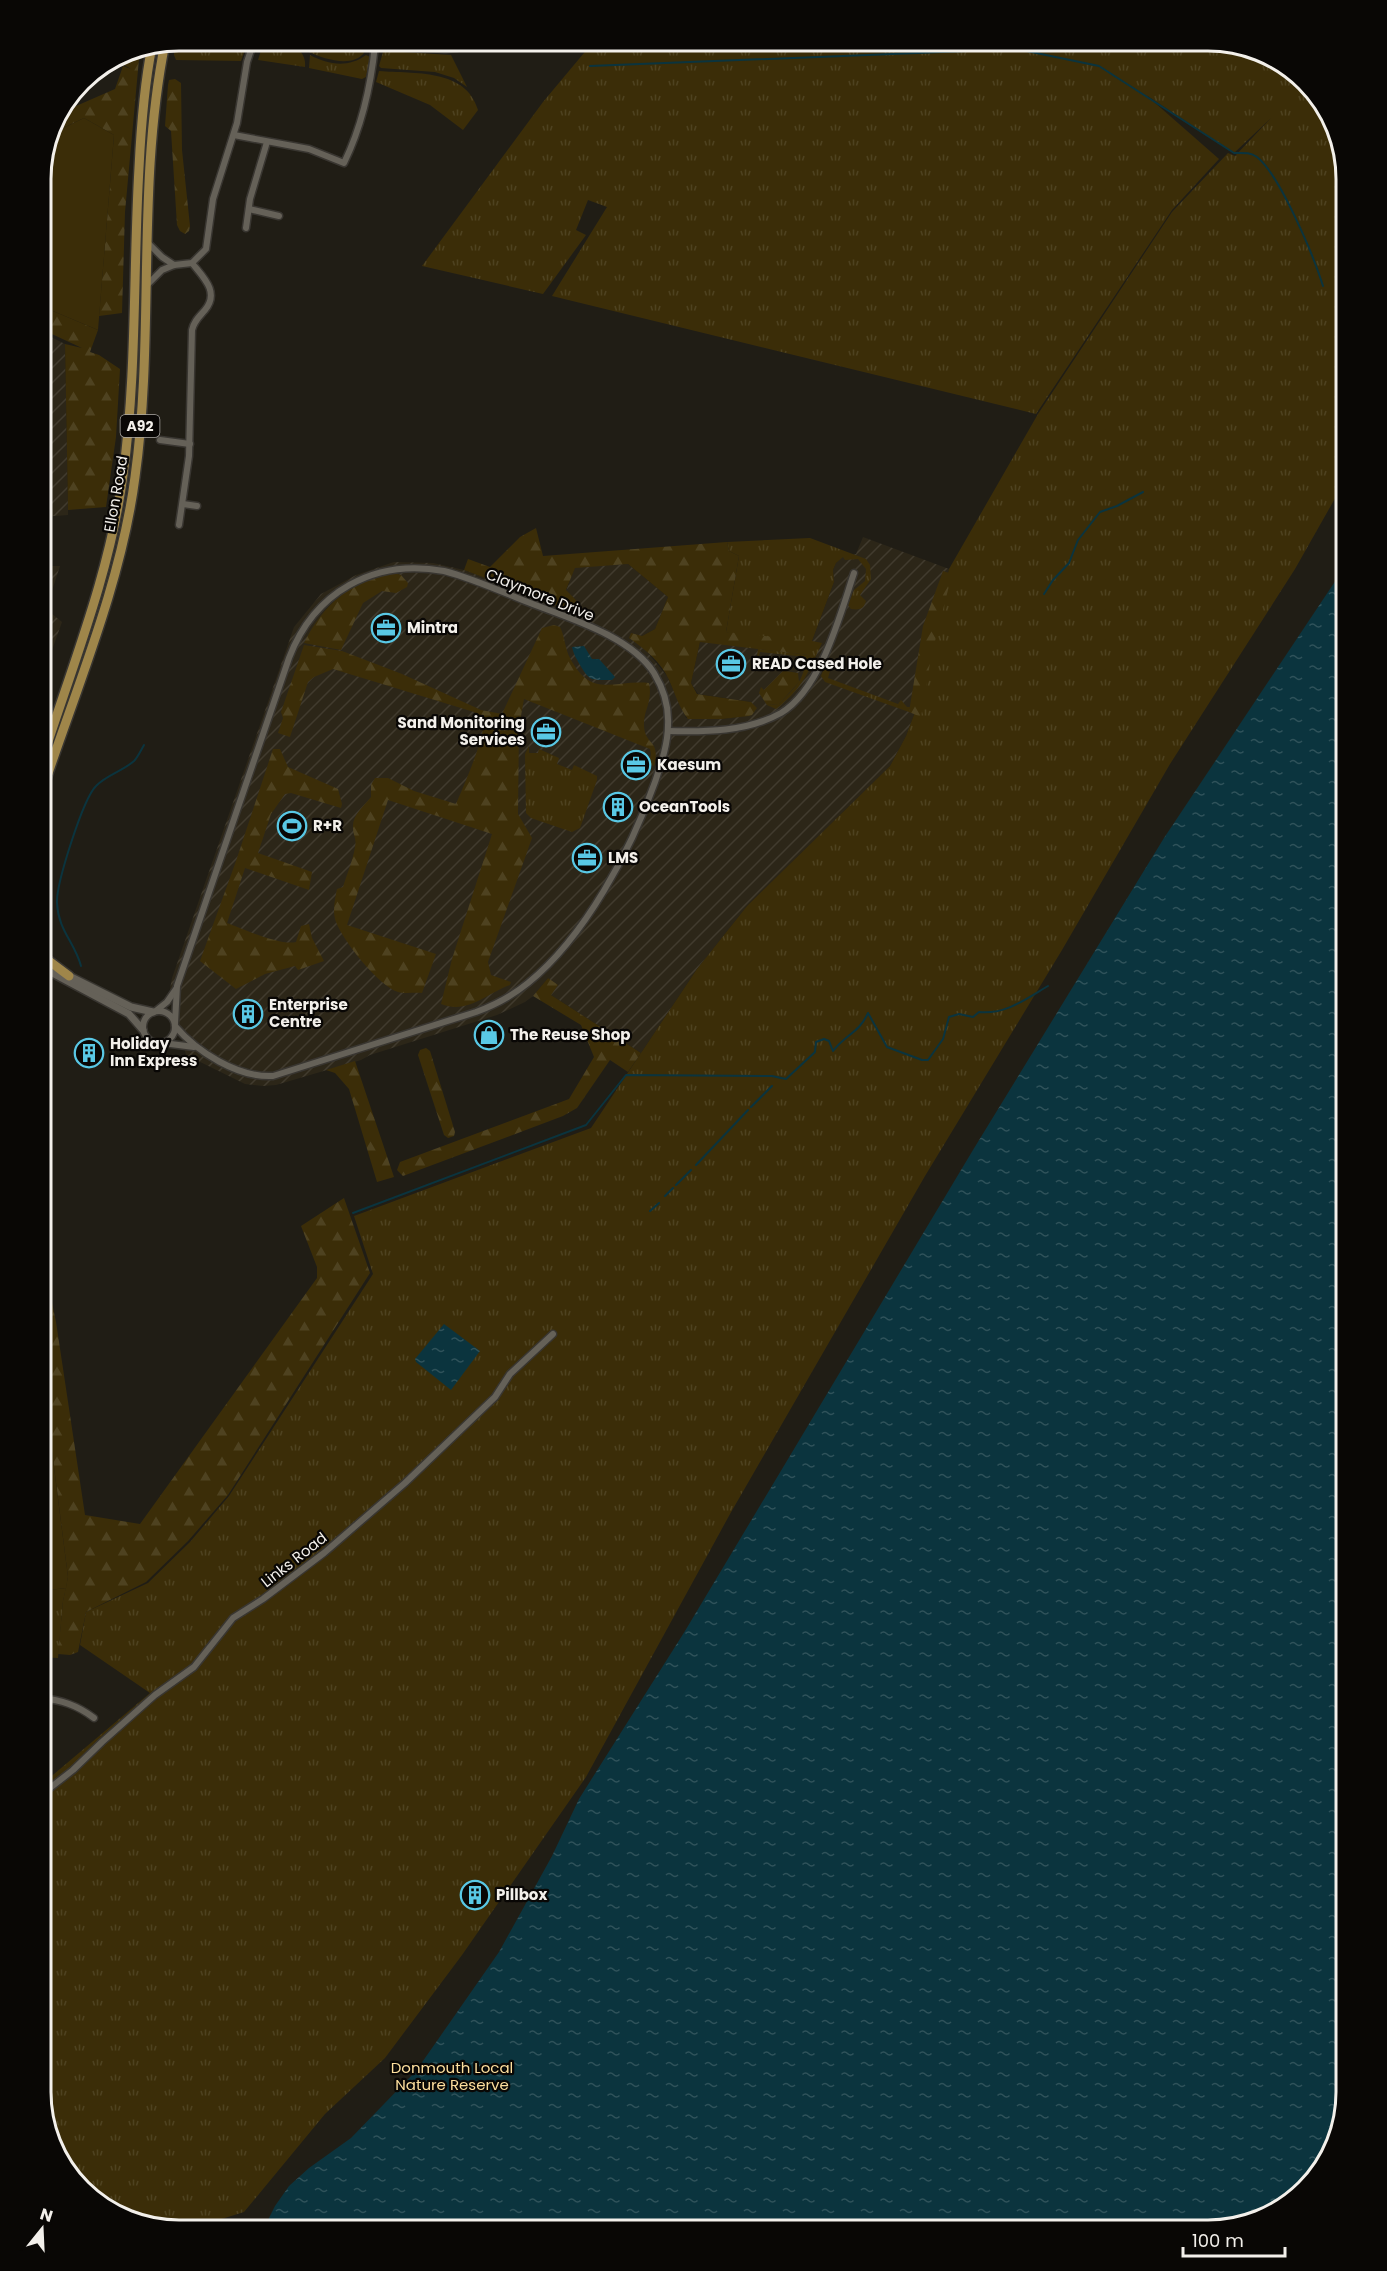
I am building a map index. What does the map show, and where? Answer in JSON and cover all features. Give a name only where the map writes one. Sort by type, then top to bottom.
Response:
[{"type":"main road","name":"Ellon Road","points":[[51,765],[85,667],[126,529],[136,477],[141,416],[153,131],[164,52]]},
{"type":"main road","name":"Ellon Road","points":[[51,732],[103,572],[118,510],[129,402],[141,127],[151,54]]},
{"type":"main road","points":[[51,962],[69,976]]},
{"type":"street","points":[[147,285],[162,270],[174,265],[192,263],[201,256],[207,246],[213,199],[234,135],[250,51]]},
{"type":"street","points":[[234,135],[309,149],[344,163],[358,127],[373,67],[374,51]]},
{"type":"street","points":[[246,228],[267,142]]},
{"type":"street","points":[[249,209],[279,216]]},
{"type":"street","points":[[148,243],[174,265]]},
{"type":"street","points":[[179,525],[190,444],[192,330],[196,319],[207,307],[211,297],[208,284],[192,263]]},
{"type":"street","points":[[160,440],[190,444]]},
{"type":"street","points":[[183,504],[197,506]]},
{"type":"street","name":"Claymore Drive","points":[[155,1011],[167,1002],[177,986],[296,641],[305,626],[323,605],[352,583],[376,573],[395,569],[436,570],[461,576],[591,628],[627,647],[648,665],[658,680],[664,696],[668,710],[668,731],[657,775],[644,812],[627,850],[598,899],[555,956],[528,984],[502,1001],[476,1012],[273,1076],[243,1072],[195,1047]]},
{"type":"street","points":[[668,731],[700,731],[747,725],[771,717],[791,705],[800,696],[818,667],[836,626],[854,573]]},
{"type":"street","points":[[51,966],[135,1009],[168,1014],[195,1047]]},
{"type":"street","points":[[51,972],[129,1014],[149,1040],[195,1047]]},
{"type":"street","name":"Claymore Drive","points":[[175,1024],[177,986]]},
{"type":"street","points":[[143,1030],[146,1017],[155,1011]]},
{"type":"street","points":[[163,1042],[172,1036],[175,1024]]},
{"type":"street","name":"Links Road","points":[[51,1787],[73,1770],[155,1695],[194,1667],[231,1620],[324,1553],[405,1483],[495,1397],[510,1374],[553,1334]]},
{"type":"street","points":[[51,1700],[62,1701],[85,1711],[94,1718]]},
{"type":"shaded area","points":[[51,337],[65,344],[68,515],[51,516]]},
{"type":"shaded area","points":[[863,537],[949,569],[923,669],[915,712],[906,736],[890,766],[747,906],[697,969],[641,1053],[551,995],[548,978],[525,1002],[497,1015],[370,1055],[361,1060],[276,1085],[245,1084],[186,1055],[170,989],[172,978],[294,627],[321,594],[356,575],[394,562],[433,563],[464,570],[578,612],[576,600],[566,591],[575,567],[628,564],[668,597],[655,629],[642,636],[630,638],[643,647],[667,676],[686,718],[722,719],[752,715],[751,702],[698,694],[691,683],[700,642],[812,641],[834,582],[833,570],[836,563],[842,557],[856,554]]},
{"type":"shaded area","points":[[51,566],[60,566],[51,594]]},
{"type":"shaded area","points":[[51,613],[62,622],[51,653]]},
{"type":"green space","points":[[174,51],[244,51],[241,61],[176,60]]},
{"type":"green space","points":[[261,51],[300,51],[305,67],[258,60]]},
{"type":"green space","points":[[363,51],[364,53],[359,58],[338,61],[309,52]]},
{"type":"green space","points":[[586,51],[1216,51],[1233,53],[1264,64],[1292,83],[1314,108],[1326,130],[1335,163],[1336,497],[1295,569],[1170,764],[1062,950],[925,1176],[730,1514],[586,1777],[462,1955],[385,2058],[325,2114],[244,2212],[218,2220],[154,2218],[123,2207],[95,2188],[83,2176],[64,2148],[53,2117],[51,2100],[51,1777],[150,1693],[80,1645],[86,1612],[148,1583],[190,1542],[229,1496],[373,1274],[354,1216],[591,1128],[697,969],[747,906],[890,766],[906,736],[915,712],[923,669],[949,569],[1038,414],[1172,212],[1228,153],[1235,156],[1271,118],[1234,153],[1146,95],[1219,159],[1172,210],[1036,414],[552,296],[607,207],[588,200],[576,230],[586,235],[543,294],[422,266],[543,102]]},
{"type":"green space","points":[[383,52],[451,55],[467,87],[454,78],[435,72],[381,68],[379,66]]},
{"type":"green space","points":[[310,55],[338,64],[353,62],[366,55],[370,57],[366,77],[362,79],[309,68]]},
{"type":"green space","points":[[139,58],[125,212],[122,313],[99,316],[114,135],[84,118],[62,129],[74,107],[115,89],[123,66],[131,69],[124,65]]},
{"type":"green space","points":[[379,71],[422,74],[450,80],[472,96],[478,110],[463,130],[430,105],[376,82]]},
{"type":"green space","points":[[175,79],[181,83],[182,150],[190,226],[189,231],[185,234],[177,225],[171,131],[165,126],[169,80]]},
{"type":"green space","points":[[84,118],[114,135],[98,330],[51,310],[51,171],[55,146],[61,129]]},
{"type":"green space","points":[[51,310],[98,330],[90,352],[99,355],[120,369],[116,437],[106,507],[68,510],[65,344],[82,348],[51,334]]},
{"type":"green space","points":[[536,528],[543,556],[727,542],[729,551],[739,556],[726,632],[812,641],[809,655],[700,642],[691,683],[697,694],[751,702],[757,708],[749,716],[688,719],[662,667],[647,651],[629,638],[631,633],[642,636],[655,629],[668,597],[628,564],[575,568],[566,590],[576,600],[578,613],[464,570],[468,559],[490,567],[520,537]]},
{"type":"green space","points":[[810,538],[866,559],[870,565],[871,579],[860,595],[866,601],[864,606],[851,609],[848,605],[854,590],[865,581],[866,569],[858,559],[845,560],[843,557],[836,563],[833,570],[834,582],[812,641],[822,643],[799,687],[776,709],[767,705],[779,704],[794,688],[801,678],[806,657],[760,652],[757,657],[758,649],[809,655],[726,632],[739,556],[729,551],[727,542]]},
{"type":"green space","points":[[943,571],[952,574],[931,657],[921,717],[909,712],[923,626]]},
{"type":"green space","points":[[394,573],[401,575],[408,583],[407,587],[396,593],[382,591],[363,603],[341,650],[304,643],[320,617],[340,596],[364,582]]},
{"type":"green space","points":[[554,625],[560,627],[570,658],[578,671],[587,679],[605,685],[649,683],[650,696],[644,726],[647,737],[656,751],[654,766],[649,764],[650,749],[524,699],[519,727],[518,814],[532,838],[488,962],[491,975],[511,982],[510,985],[477,1002],[460,1007],[441,1004],[452,959],[492,834],[388,800],[347,925],[436,954],[422,993],[398,992],[381,981],[362,962],[346,940],[335,918],[334,906],[337,889],[343,887],[356,842],[354,819],[371,797],[371,785],[375,778],[388,778],[414,791],[456,804],[477,750],[483,723],[474,712],[333,669],[308,682],[290,737],[278,733],[283,718],[281,712],[304,645],[342,651],[402,674],[481,710],[502,714],[542,628]]},
{"type":"green space","points":[[828,659],[833,661],[828,678],[898,704],[901,700],[907,707],[910,707],[909,712],[825,682],[821,676]]},
{"type":"green space","points":[[785,665],[785,671],[798,673],[799,682],[779,704],[767,705],[759,693],[761,687],[764,690],[783,671],[780,667]]},
{"type":"green space","points":[[529,746],[529,753],[538,753],[539,749],[559,758],[557,764],[572,770],[574,765],[597,776],[580,828],[572,832],[531,818],[526,813],[525,754]]},
{"type":"green space","points":[[273,749],[280,749],[288,767],[338,789],[341,808],[291,793],[285,794],[271,814],[258,853],[312,872],[309,890],[245,868],[227,923],[289,943],[296,942],[301,926],[309,924],[312,938],[324,961],[298,970],[295,966],[265,974],[236,989],[200,961]]},
{"type":"green space","points":[[548,978],[558,985],[551,995],[641,1053],[628,1072],[610,1060],[577,1108],[563,1116],[403,1176],[397,1170],[400,1162],[569,1099],[594,1057],[581,1025],[533,996]]},
{"type":"green space","points":[[426,1048],[430,1051],[455,1132],[454,1136],[448,1138],[444,1135],[418,1055],[420,1050]]},
{"type":"green space","points":[[355,1061],[394,1177],[377,1182],[349,1089],[335,1073],[326,1070]]},
{"type":"green space","points":[[344,1198],[370,1273],[228,1495],[188,1541],[146,1582],[86,1612],[78,1652],[70,1655],[58,1654],[63,1601],[68,1577],[51,1444],[51,1301],[85,1515],[140,1524],[317,1278],[317,1267],[301,1226]]},
{"type":"green space","points":[[51,1444],[68,1577],[66,1588],[51,1590]]},
{"type":"green space","points":[[66,1588],[58,1658],[51,1658],[51,1590]]},
{"type":"water","points":[[1336,580],[1336,2092],[1332,2125],[1319,2156],[1292,2188],[1264,2207],[1241,2216],[1208,2220],[268,2220],[289,2186],[309,2168],[351,2138],[416,2071],[499,1952],[552,1856],[579,1799],[685,1631],[973,1150],[1164,838]]},
{"type":"water","points":[[584,646],[592,659],[599,659],[615,677],[612,680],[596,680],[586,675],[572,647]]},
{"type":"water","points":[[444,1324],[480,1351],[451,1390],[415,1359]]},
{"type":"waterway","points":[[590,66],[967,51]]},
{"type":"waterway","points":[[1027,51],[1099,66],[1234,153],[1257,157],[1286,198],[1323,286]]},
{"type":"waterway","points":[[1044,594],[1069,563],[1078,540],[1100,512],[1143,492]]},
{"type":"waterway","points":[[81,966],[58,913],[58,893],[65,861],[84,807],[96,786],[134,761],[144,745]]},
{"type":"waterway","points":[[353,1213],[586,1125],[626,1075],[772,1076],[786,1079],[815,1052],[816,1042],[824,1039],[829,1041],[833,1051],[861,1025],[868,1013],[887,1047],[922,1060],[928,1060],[943,1039],[949,1017],[959,1014],[973,1017],[979,1012],[1006,1009],[1048,986]]},
{"type":"waterway","points":[[751,1107],[772,1086]]},
{"type":"waterway","points":[[696,1165],[748,1110]]},
{"type":"waterway","points":[[676,1185],[691,1170]]},
{"type":"waterway","points":[[665,1196],[673,1188]]},
{"type":"waterway","points":[[650,1211],[659,1203]]},
{"type":"place","name":"Mintra","points":[[386,628]]},
{"type":"place","name":"READ Cased Hole","points":[[731,664]]},
{"type":"place","name":"Sand Monitoring Services","points":[[546,732]]},
{"type":"place","name":"Kaesum","points":[[636,765]]},
{"type":"place","name":"OceanTools","points":[[618,807]]},
{"type":"place","name":"R+R","points":[[292,826]]},
{"type":"place","name":"LMS","points":[[587,858]]},
{"type":"place","name":"Enterprise Centre","points":[[248,1014]]},
{"type":"place","name":"The Reuse Shop","points":[[489,1035]]},
{"type":"place","name":"Holiday Inn Express","points":[[89,1053]]},
{"type":"place","name":"Pillbox","points":[[475,1895]]},
{"type":"park label","name":"Donmouth Local Nature Reserve","points":[[452,2076]]}]
